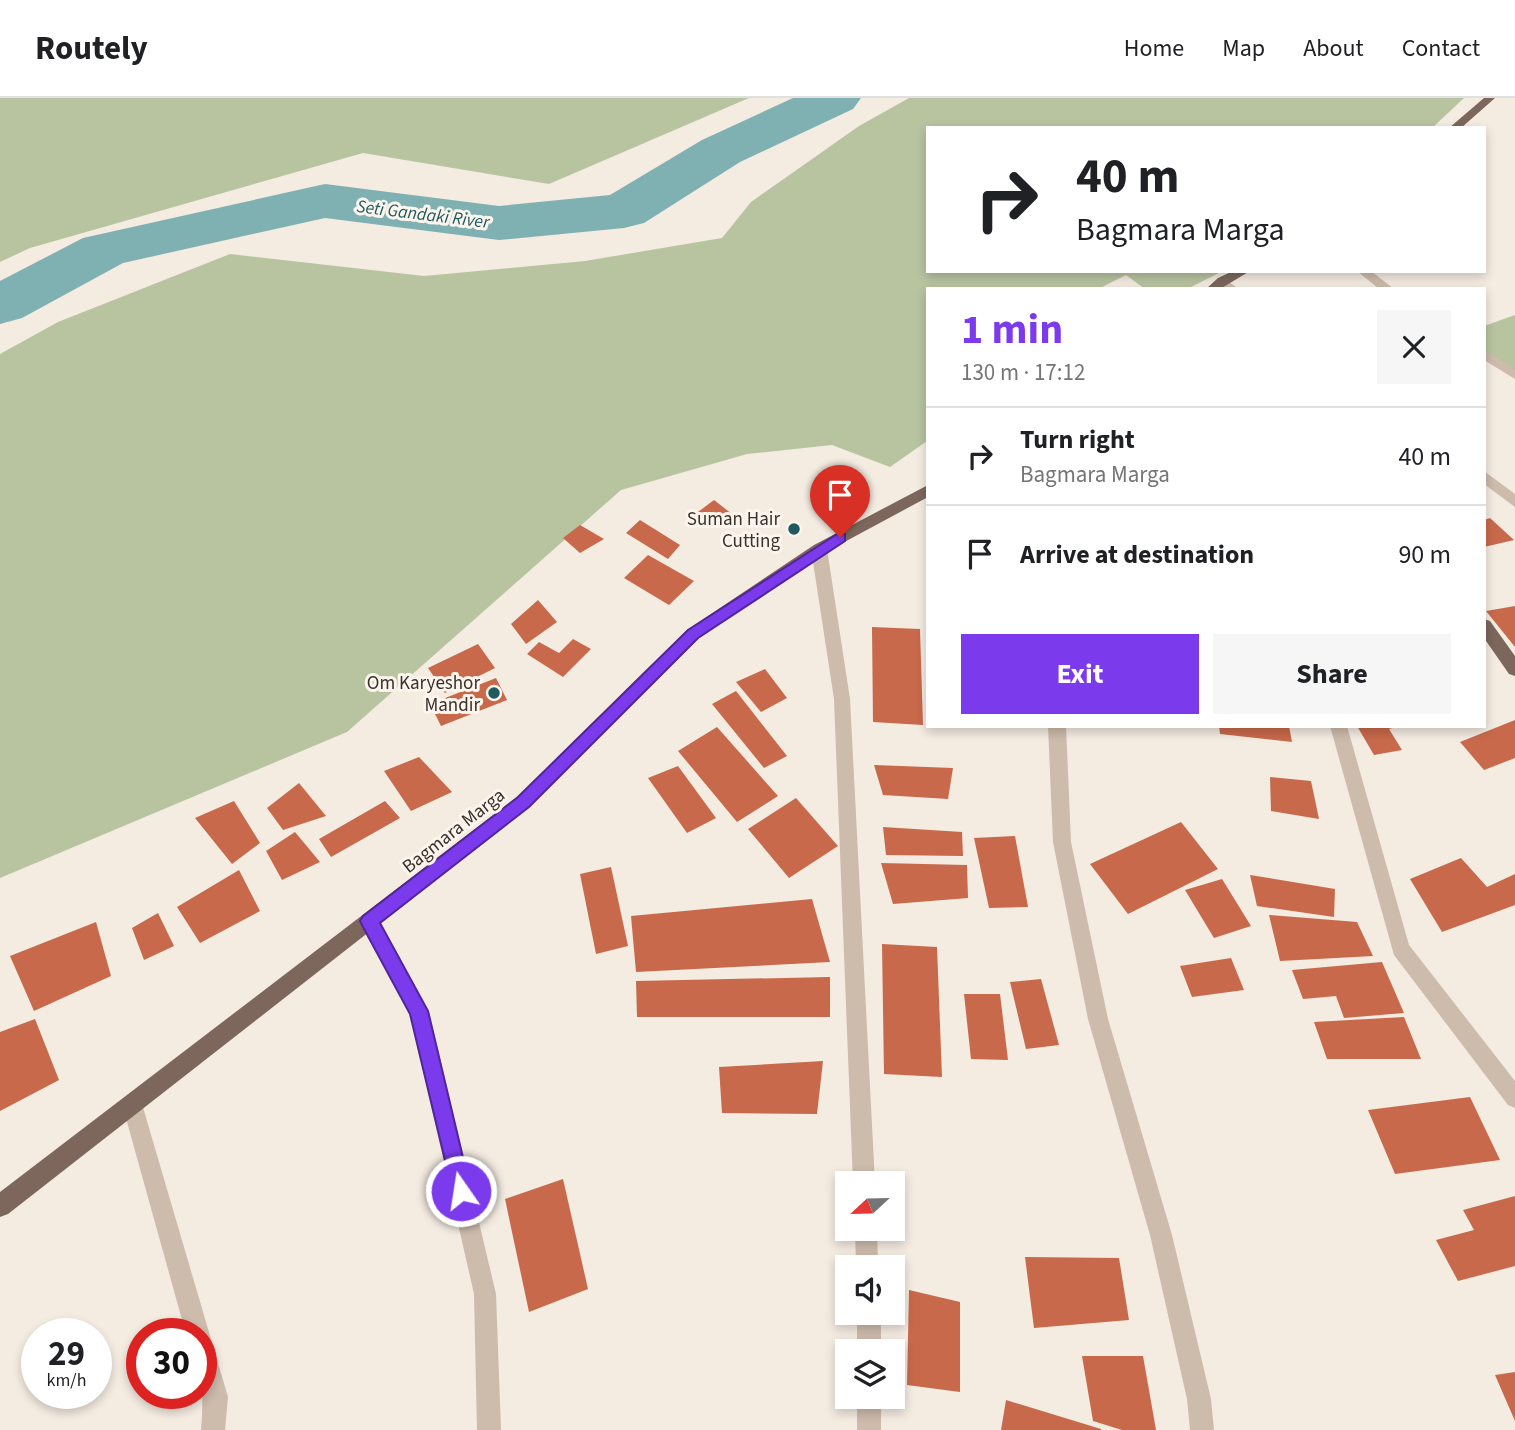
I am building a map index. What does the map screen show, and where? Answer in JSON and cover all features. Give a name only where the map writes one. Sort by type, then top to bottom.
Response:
[{"type":"main road","points":[[1456,126],[1489,98]]},
{"type":"main road","points":[[1223,286],[1241,273]]},
{"type":"main road","name":"Bagmara Marga","points":[[0,1206],[523,802],[693,634],[819,549],[926,491]]},
{"type":"main road","points":[[1486,628],[1515,669]]},
{"type":"street","points":[[1366,273],[1385,287]]},
{"type":"street","points":[[1486,355],[1515,375]]},
{"type":"street","points":[[1486,478],[1515,502]]},
{"type":"street","points":[[819,549],[842,699],[863,1171]]},
{"type":"street","points":[[1056,728],[1062,842],[1098,1019],[1161,1235],[1199,1399],[1202,1430]]},
{"type":"street","points":[[1339,728],[1401,948],[1515,1098]]},
{"type":"street","points":[[369,921],[419,1011],[485,1294],[489,1430]]},
{"type":"street","points":[[132,1104],[193,1318]]},
{"type":"street","points":[[213,1430],[215,1409]]},
{"type":"street","points":[[869,1409],[869,1430]]},
{"type":"green space","points":[[0,98],[749,98],[549,184],[363,153],[30,248],[0,262]]},
{"type":"green space","points":[[909,98],[1464,98],[1434,126],[926,126],[926,273],[1219,273],[1191,287],[1142,287],[1126,275],[1102,287],[926,287],[926,442],[890,467],[832,445],[747,454],[621,490],[347,732],[0,878],[0,354],[58,322],[230,254],[424,276],[585,261],[722,238],[751,202],[859,126]]},
{"type":"green space","points":[[1515,315],[1515,370],[1486,353],[1486,325]]},
{"type":"building","points":[[714,500],[732,514],[718,523],[698,512]]},
{"type":"building","points":[[1490,518],[1514,540],[1486,547],[1486,519]]},
{"type":"building","points":[[640,520],[680,545],[668,559],[626,533]]},
{"type":"building","points":[[580,525],[604,539],[580,553],[563,538]]},
{"type":"building","points":[[648,555],[694,581],[669,605],[624,578]]},
{"type":"building","points":[[538,600],[557,622],[526,644],[511,624]]},
{"type":"building","points":[[1515,606],[1515,647],[1486,611]]},
{"type":"building","points":[[872,627],[920,629],[923,725],[873,722]]},
{"type":"building","points":[[573,639],[591,649],[563,677],[527,654],[539,642],[559,653]]},
{"type":"building","points":[[478,644],[495,668],[445,693],[428,668]]},
{"type":"building","points":[[765,669],[787,698],[761,712],[736,682]]},
{"type":"building","points":[[496,678],[507,700],[441,726],[430,704]]},
{"type":"building","points":[[736,691],[787,756],[764,768],[712,704]]},
{"type":"building","points":[[1515,720],[1515,758],[1484,770],[1460,742]]},
{"type":"building","points":[[717,727],[778,796],[737,822],[678,751]]},
{"type":"building","points":[[1219,728],[1289,728],[1292,742],[1220,734]]},
{"type":"building","points":[[1358,728],[1392,728],[1389,729],[1402,750],[1374,755]]},
{"type":"building","points":[[419,757],[452,792],[411,811],[384,771]]},
{"type":"building","points":[[874,765],[953,768],[948,799],[883,795]]},
{"type":"building","points":[[678,766],[716,818],[687,833],[648,778]]},
{"type":"building","points":[[1270,777],[1311,781],[1319,819],[1271,811]]},
{"type":"building","points":[[299,783],[326,816],[283,830],[267,808]]},
{"type":"building","points":[[796,798],[838,846],[789,878],[748,829]]},
{"type":"building","points":[[234,801],[260,843],[232,864],[195,818]]},
{"type":"building","points":[[385,801],[400,818],[331,857],[319,839]]},
{"type":"building","points":[[1181,822],[1218,869],[1128,914],[1090,864]]},
{"type":"building","points":[[883,827],[962,832],[963,856],[886,855]]},
{"type":"building","points":[[295,832],[320,862],[282,880],[266,851]]},
{"type":"building","points":[[1015,836],[1028,907],[989,908],[974,838]]},
{"type":"building","points":[[1461,858],[1487,887],[1515,874],[1515,905],[1442,932],[1410,879]]},
{"type":"building","points":[[881,863],[967,865],[968,898],[893,904]]},
{"type":"building","points":[[611,867],[628,946],[596,954],[580,874]]},
{"type":"building","points":[[239,870],[260,911],[200,943],[177,907]]},
{"type":"building","points":[[1250,875],[1335,889],[1334,917],[1257,906]]},
{"type":"building","points":[[1222,879],[1251,926],[1214,938],[1185,890]]},
{"type":"building","points":[[812,899],[830,962],[636,972],[631,916]]},
{"type":"building","points":[[158,913],[174,946],[144,960],[132,928]]},
{"type":"building","points":[[1269,915],[1357,922],[1373,956],[1280,961]]},
{"type":"building","points":[[96,922],[111,976],[34,1011],[10,956]]},
{"type":"building","points":[[882,944],[937,947],[942,1077],[884,1074]]},
{"type":"building","points":[[1231,958],[1244,990],[1192,997],[1180,966]]},
{"type":"building","points":[[1382,962],[1404,1013],[1344,1018],[1336,996],[1303,999],[1292,970]]},
{"type":"building","points":[[830,977],[830,1017],[637,1017],[636,981]]},
{"type":"building","points":[[1041,979],[1059,1045],[1026,1049],[1010,982]]},
{"type":"building","points":[[964,994],[1000,994],[1008,1060],[971,1059]]},
{"type":"building","points":[[1404,1017],[1421,1059],[1327,1059],[1314,1022]]},
{"type":"building","points":[[35,1019],[59,1080],[0,1111],[0,1032]]},
{"type":"building","points":[[823,1061],[817,1114],[722,1113],[719,1067]]},
{"type":"building","points":[[1470,1097],[1500,1160],[1395,1174],[1368,1110]]},
{"type":"building","points":[[563,1179],[588,1289],[529,1312],[505,1199]]},
{"type":"building","points":[[1515,1196],[1515,1266],[1458,1281],[1436,1240],[1474,1230],[1463,1210]]},
{"type":"building","points":[[1025,1257],[1119,1258],[1129,1320],[1034,1328]]},
{"type":"building","points":[[909,1290],[960,1302],[960,1392],[907,1385]]},
{"type":"building","points":[[1082,1356],[1143,1356],[1156,1430],[1122,1430],[1093,1421]]},
{"type":"building","points":[[1515,1372],[1515,1421],[1495,1375]]},
{"type":"building","points":[[1006,1400],[1101,1429],[1101,1430],[1001,1430]]},
{"type":"waterway","name":"Seti Gandaki River","points":[[0,305],[104,250],[325,201],[499,223],[624,211],[721,151],[835,98]]},
{"type":"place","name":"Suman Hair Cutting","points":[[794,529]]},
{"type":"place","name":"Om Karyeshor Mandir","points":[[494,693]]},
{"type":"route","points":[[461,1191],[419,1011],[369,921],[523,802],[693,634],[840,537]]}]
